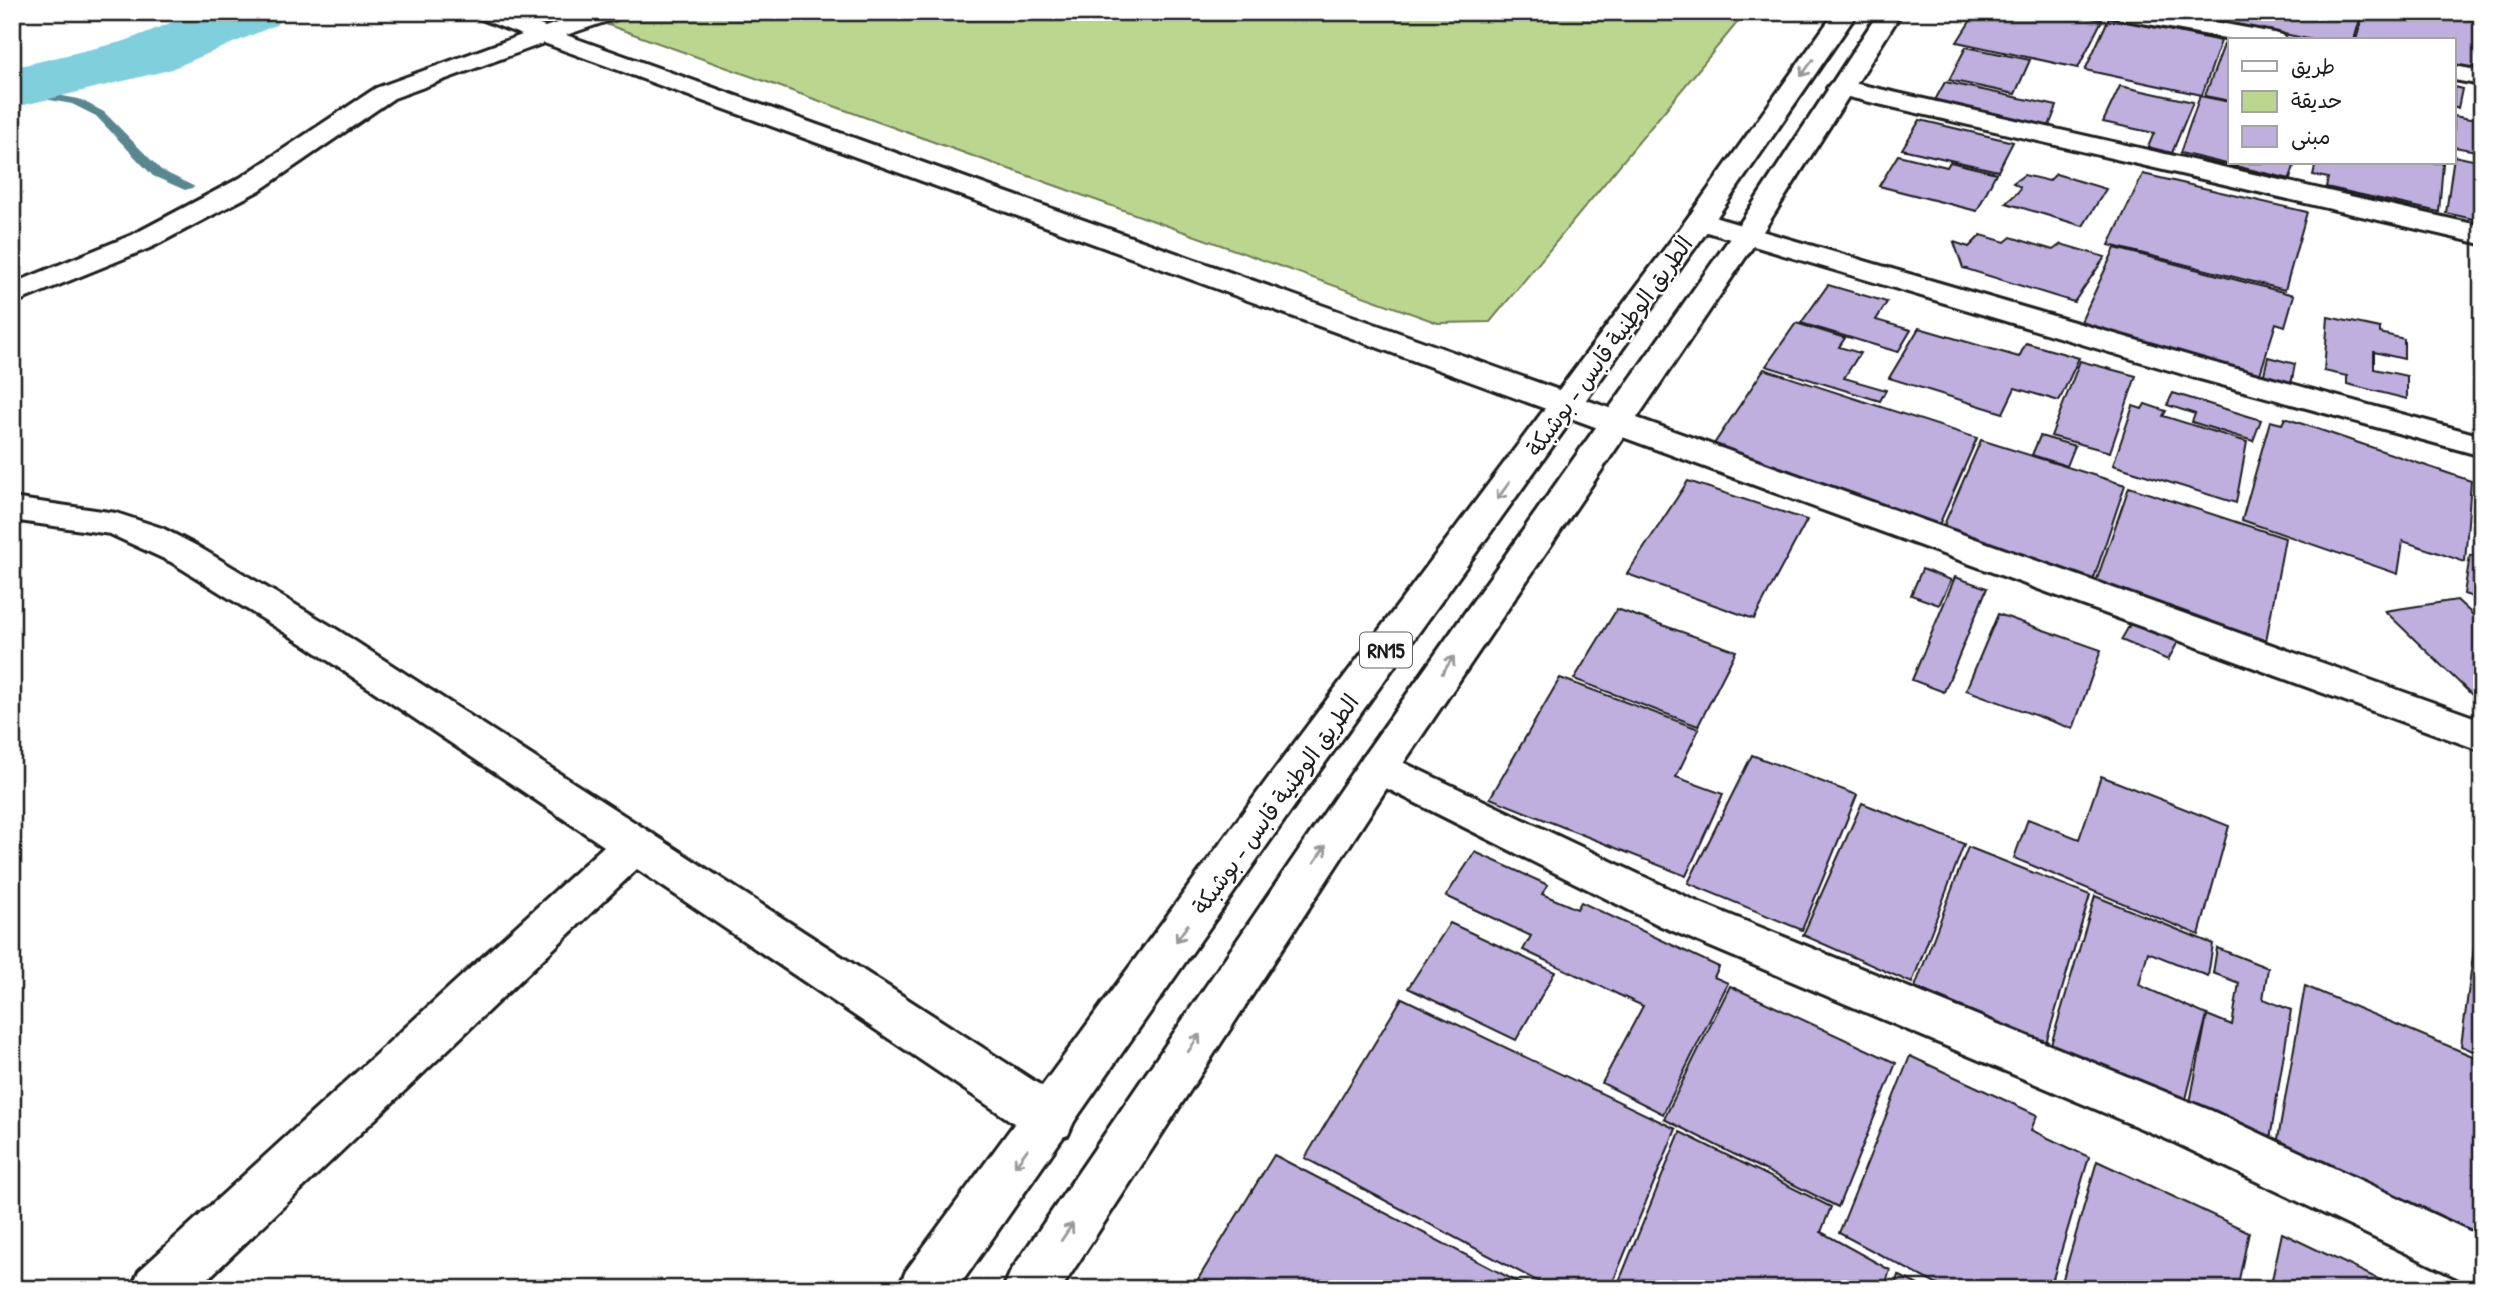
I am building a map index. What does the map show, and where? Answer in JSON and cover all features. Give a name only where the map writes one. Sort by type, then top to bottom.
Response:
[{"type":"street","points":[[484,12],[1565,407],[2482,736]]},
{"type":"street","points":[[12,295],[142,240],[250,184],[385,93],[462,63],[612,12]]},
{"type":"street","name":"الطريق الوطنية قابس - بوشبكة","points":[[925,1289],[1287,784],[1700,221],[1847,12]]},
{"type":"street","name":"الطريق الوطنية قابس - بوشبكة","points":[[1030,1289],[1379,765],[1748,233],[1891,12]]},
{"type":"street","points":[[2120,12],[2263,38]]},
{"type":"street","points":[[2456,73],[2482,78]]},
{"type":"street","points":[[1839,89],[2482,235]]},
{"type":"street","points":[[1700,221],[1748,233],[2200,369],[2482,446]]},
{"type":"street","points":[[12,509],[116,524],[149,536],[184,554],[322,638],[1050,1118]]},
{"type":"street","points":[[1379,765],[1677,913],[2194,1127],[2482,1264]]},
{"type":"street","points":[[158,1289],[634,845]]},
{"type":"green space","points":[[640,12],[1746,12],[1490,322],[1438,323],[608,25]]},
{"type":"building","points":[[1976,12],[2063,12],[2102,20],[2078,68],[1957,42]]},
{"type":"building","points":[[2218,12],[2362,12],[2355,38],[2303,38],[2215,20]]},
{"type":"building","points":[[2364,12],[2434,12],[2482,21],[2482,73],[2456,67],[2456,38],[2357,38]]},
{"type":"building","points":[[2442,12],[2482,12],[2482,20]]},
{"type":"building","points":[[2109,18],[2221,41],[2202,95],[2085,70]]},
{"type":"building","points":[[2225,42],[2228,43],[2228,101],[2205,96]]},
{"type":"building","points":[[1966,47],[2030,60],[2015,94],[1949,80]]},
{"type":"building","points":[[1945,82],[2057,106],[2049,126],[1934,102]]},
{"type":"building","points":[[2120,86],[2193,102],[2172,153],[2148,147],[2154,133],[2103,122]]},
{"type":"building","points":[[2456,88],[2462,89],[2456,108]]},
{"type":"building","points":[[2200,96],[2228,102],[2228,164],[2295,164],[2290,179],[2180,153]]},
{"type":"building","points":[[2456,116],[2470,119],[2482,116],[2482,152],[2456,147]]},
{"type":"building","points":[[1920,120],[2013,142],[1998,171],[1902,149]]},
{"type":"building","points":[[1898,155],[1947,167],[1950,162],[1996,173],[1977,211],[1879,186]]},
{"type":"building","points":[[2456,156],[2482,162],[2482,221],[2446,213]]},
{"type":"building","points":[[2316,164],[2443,164],[2439,212],[2326,187],[2328,178],[2313,175]]},
{"type":"building","points":[[2056,174],[2106,189],[2083,226],[2006,203],[2019,191],[2020,187],[2013,183],[2024,175],[2049,181]]},
{"type":"building","points":[[2143,174],[2307,212],[2285,290],[2109,245]]},
{"type":"building","points":[[1981,235],[2005,242],[2011,237],[2053,250],[2061,244],[2105,257],[2074,302],[1963,268],[1954,242],[1969,247]]},
{"type":"building","points":[[2115,248],[2294,295],[2285,326],[2276,323],[2259,377],[2079,326]]},
{"type":"building","points":[[1828,285],[1887,302],[1876,320],[1911,330],[1898,352],[1801,323]]},
{"type":"building","points":[[2328,317],[2380,328],[2380,333],[2404,339],[2404,359],[2374,352],[2374,369],[2407,376],[2407,399],[2347,384],[2347,376],[2324,371]]},
{"type":"building","points":[[1796,323],[1845,338],[1839,347],[1860,353],[1844,378],[1886,390],[1880,401],[1766,366]]},
{"type":"building","points":[[1919,328],[2019,357],[2026,343],[2079,358],[2059,401],[2015,388],[2003,413],[1889,378]]},
{"type":"building","points":[[2268,357],[2295,364],[2291,385],[2263,378]]},
{"type":"building","points":[[2080,361],[2136,376],[2110,452],[2051,436]]},
{"type":"building","points":[[1764,369],[1977,438],[1939,525],[1710,450]]},
{"type":"building","points":[[2173,393],[2261,420],[2253,441],[2192,422],[2195,414],[2167,405]]},
{"type":"building","points":[[2145,404],[2166,411],[2163,416],[2247,442],[2236,503],[2113,465],[2133,406],[2142,409]]},
{"type":"building","points":[[2285,418],[2471,481],[2465,562],[2403,541],[2398,574],[2242,520],[2270,421],[2282,424]]},
{"type":"building","points":[[2040,436],[2075,446],[2067,466],[2032,455]]},
{"type":"building","points":[[1981,440],[2125,485],[2093,581],[1943,527]]},
{"type":"building","points":[[1688,481],[1807,520],[1754,619],[1627,574]]},
{"type":"building","points":[[2129,487],[2285,538],[2266,641],[2096,582]]},
{"type":"building","points":[[2470,555],[2482,559],[2482,600],[2464,594]]},
{"type":"building","points":[[1922,569],[1951,580],[1939,605],[1911,595]]},
{"type":"building","points":[[1955,577],[1987,588],[1944,692],[1912,680]]},
{"type":"building","points":[[2457,600],[2482,623],[2482,695],[2473,696],[2385,611]]},
{"type":"building","points":[[1617,609],[1736,651],[1698,726],[1574,679]]},
{"type":"building","points":[[1998,614],[2101,650],[2073,729],[1966,690]]},
{"type":"building","points":[[2132,621],[2179,640],[2168,660],[2121,640]]},
{"type":"building","points":[[1560,678],[1699,729],[1676,777],[1723,794],[1686,876],[1490,798]]},
{"type":"building","points":[[1752,755],[1857,795],[1802,930],[1688,883]]},
{"type":"building","points":[[2101,776],[2229,826],[2199,935],[2014,858],[2028,819],[2079,839]]},
{"type":"building","points":[[1862,803],[1964,844],[1912,983],[1803,935]]},
{"type":"building","points":[[1968,847],[2090,895],[2046,1043],[1915,987]]},
{"type":"building","points":[[1475,852],[1548,885],[1542,894],[1577,909],[1581,902],[1719,967],[1714,977],[1728,983],[1663,1114],[1602,1083],[1643,1006],[1523,950],[1531,936],[1446,896]]},
{"type":"building","points":[[2095,896],[2213,944],[2208,976],[2148,952],[2139,985],[2207,1015],[2184,1107],[2050,1048]]},
{"type":"building","points":[[2482,903],[2482,1055],[2461,1046]]},
{"type":"building","points":[[1450,923],[1555,972],[1516,1040],[1408,988]]},
{"type":"building","points":[[2217,948],[2268,968],[2263,999],[2291,1010],[2268,1152],[2187,1118],[2207,1015],[2232,1025],[2239,983],[2213,973]]},
{"type":"building","points":[[1730,986],[1896,1063],[1838,1207],[1664,1119]]},
{"type":"building","points":[[2305,986],[2482,1060],[2476,1244],[2275,1156]]},
{"type":"building","points":[[1402,998],[1676,1129],[1610,1289],[1552,1289],[1305,1158]]},
{"type":"building","points":[[1910,1056],[2037,1115],[2031,1130],[2089,1157],[2050,1289],[2030,1289],[2019,1283],[2017,1289],[1945,1289],[1839,1233]]},
{"type":"building","points":[[1680,1132],[1831,1207],[1821,1232],[1890,1270],[1884,1289],[1616,1289]]},
{"type":"building","points":[[1274,1155],[1531,1289],[1192,1289]]},
{"type":"building","points":[[2097,1161],[2249,1232],[2237,1289],[2060,1289]]},
{"type":"building","points":[[2282,1233],[2399,1289],[2270,1289]]},
{"type":"building","points":[[1898,1275],[1926,1289],[1894,1289]]},
{"type":"waterway","points":[[12,88],[146,56],[254,12]]},
{"type":"waterway","points":[[12,90],[75,101],[100,114],[157,173],[189,187]]}]
